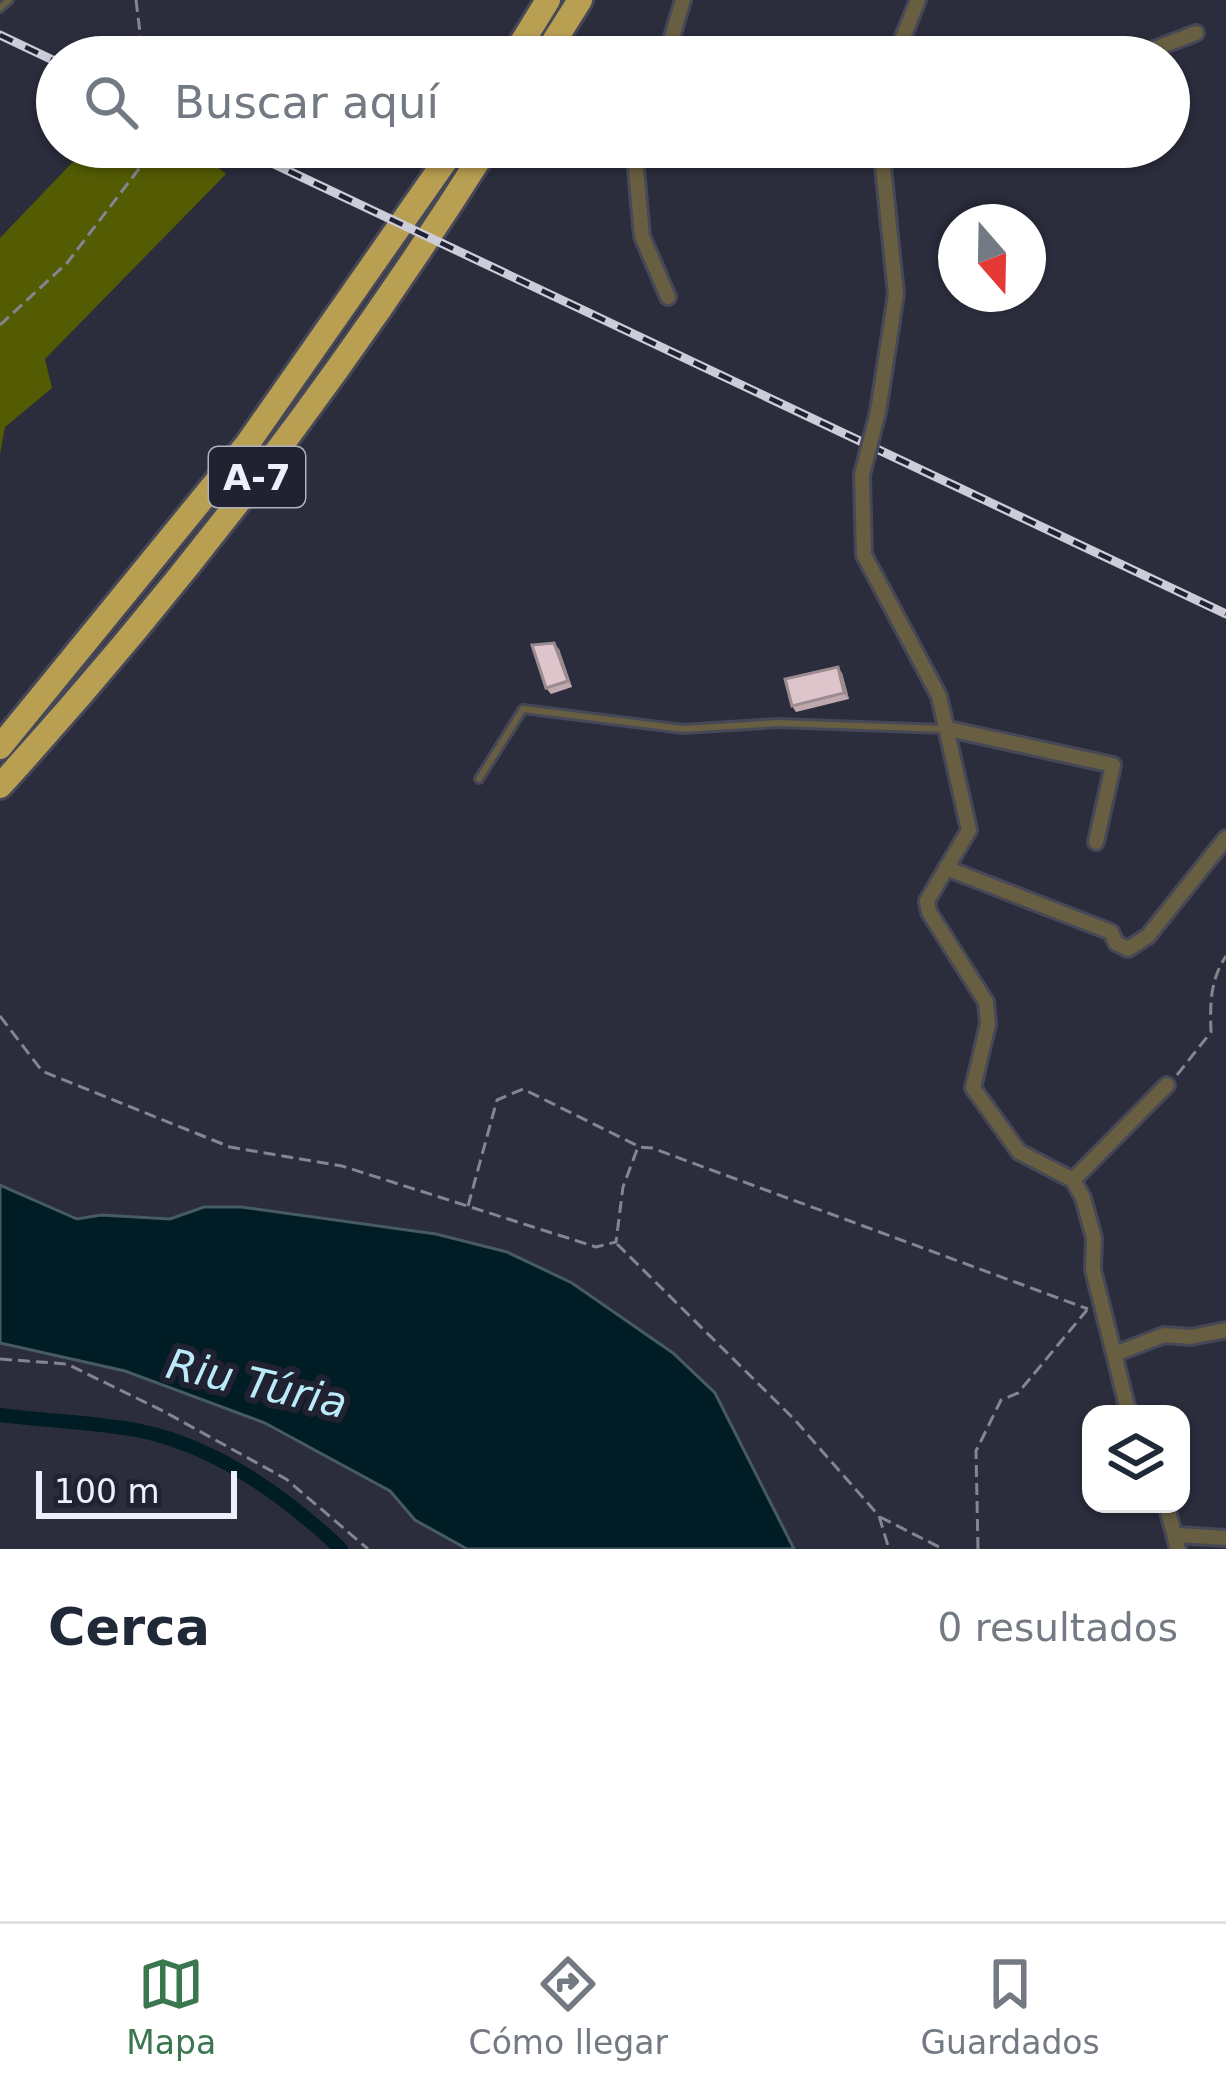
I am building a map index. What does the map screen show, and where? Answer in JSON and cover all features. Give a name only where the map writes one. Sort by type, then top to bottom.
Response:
[{"type":"highway","points":[[526,36],[548,0]]},
{"type":"highway","points":[[557,36],[580,0]]},
{"type":"highway","name":"A-7","points":[[0,747],[248,443],[440,168]]},
{"type":"highway","name":"A-7","points":[[0,786],[270,460],[472,168]]},
{"type":"street","points":[[672,36],[683,0]]},
{"type":"street","points":[[903,36],[918,0]]},
{"type":"street","points":[[1190,36],[1196,34]]},
{"type":"street","points":[[636,168],[642,236],[668,297]]},
{"type":"street","points":[[882,168],[896,294],[878,412],[862,475],[864,555],[886,604],[924,662],[949,729],[969,830],[928,901],[929,912],[986,1002],[988,1024],[974,1071],[977,1098],[1018,1152],[1072,1180],[1094,1238],[1093,1270],[1127,1405]]},
{"type":"street","points":[[949,729],[1113,765],[1096,842]]},
{"type":"street","points":[[946,868],[1111,932],[1128,949],[1148,936],[1226,838]]},
{"type":"street","points":[[1072,1180],[1168,1085]]},
{"type":"street","points":[[1114,1354],[1164,1335],[1191,1337],[1226,1330]]},
{"type":"street","points":[[1169,1513],[1178,1542],[1226,1538]]},
{"type":"lane","points":[[0,8],[9,0]]},
{"type":"lane","points":[[479,779],[523,709],[683,729],[778,723],[949,729]]},
{"type":"path","points":[[136,0],[140,36]]},
{"type":"path","points":[[0,325],[67,263],[140,168]]},
{"type":"path","points":[[1168,1085],[1211,1032],[1210,1000],[1216,971],[1226,956]]},
{"type":"path","points":[[0,1016],[42,1071],[230,1147],[342,1166],[596,1247],[616,1242]]},
{"type":"path","points":[[468,1208],[496,1100],[523,1089],[638,1147],[652,1148],[1089,1309],[1018,1393],[1001,1400],[976,1451],[978,1549]]},
{"type":"path","points":[[616,1242],[623,1187],[638,1147]]},
{"type":"path","points":[[616,1242],[794,1419],[879,1516],[943,1549]]},
{"type":"path","points":[[0,1359],[67,1364],[164,1411],[286,1479],[368,1549]]},
{"type":"path","points":[[879,1516],[889,1549]]},
{"type":"green space","points":[[67,168],[219,168],[226,174],[45,359],[52,388],[5,427],[0,454],[0,238]]},
{"type":"water","name":"Riu Túria","points":[[0,1185],[77,1219],[101,1215],[170,1219],[204,1207],[241,1207],[436,1234],[507,1252],[572,1283],[673,1353],[715,1393],[794,1549],[467,1549],[415,1520],[390,1491],[265,1423],[125,1371],[0,1343]]},
{"type":"building","points":[[554,643],[568,681],[546,688],[532,645]]},
{"type":"building","points":[[838,667],[844,693],[792,706],[785,679]]},
{"type":"waterway","points":[[0,1415],[124,1428],[197,1449],[274,1493],[341,1549]]},
{"type":"railway","points":[[0,35],[36,52]]},
{"type":"railway","points":[[282,168],[1226,614]]}]
